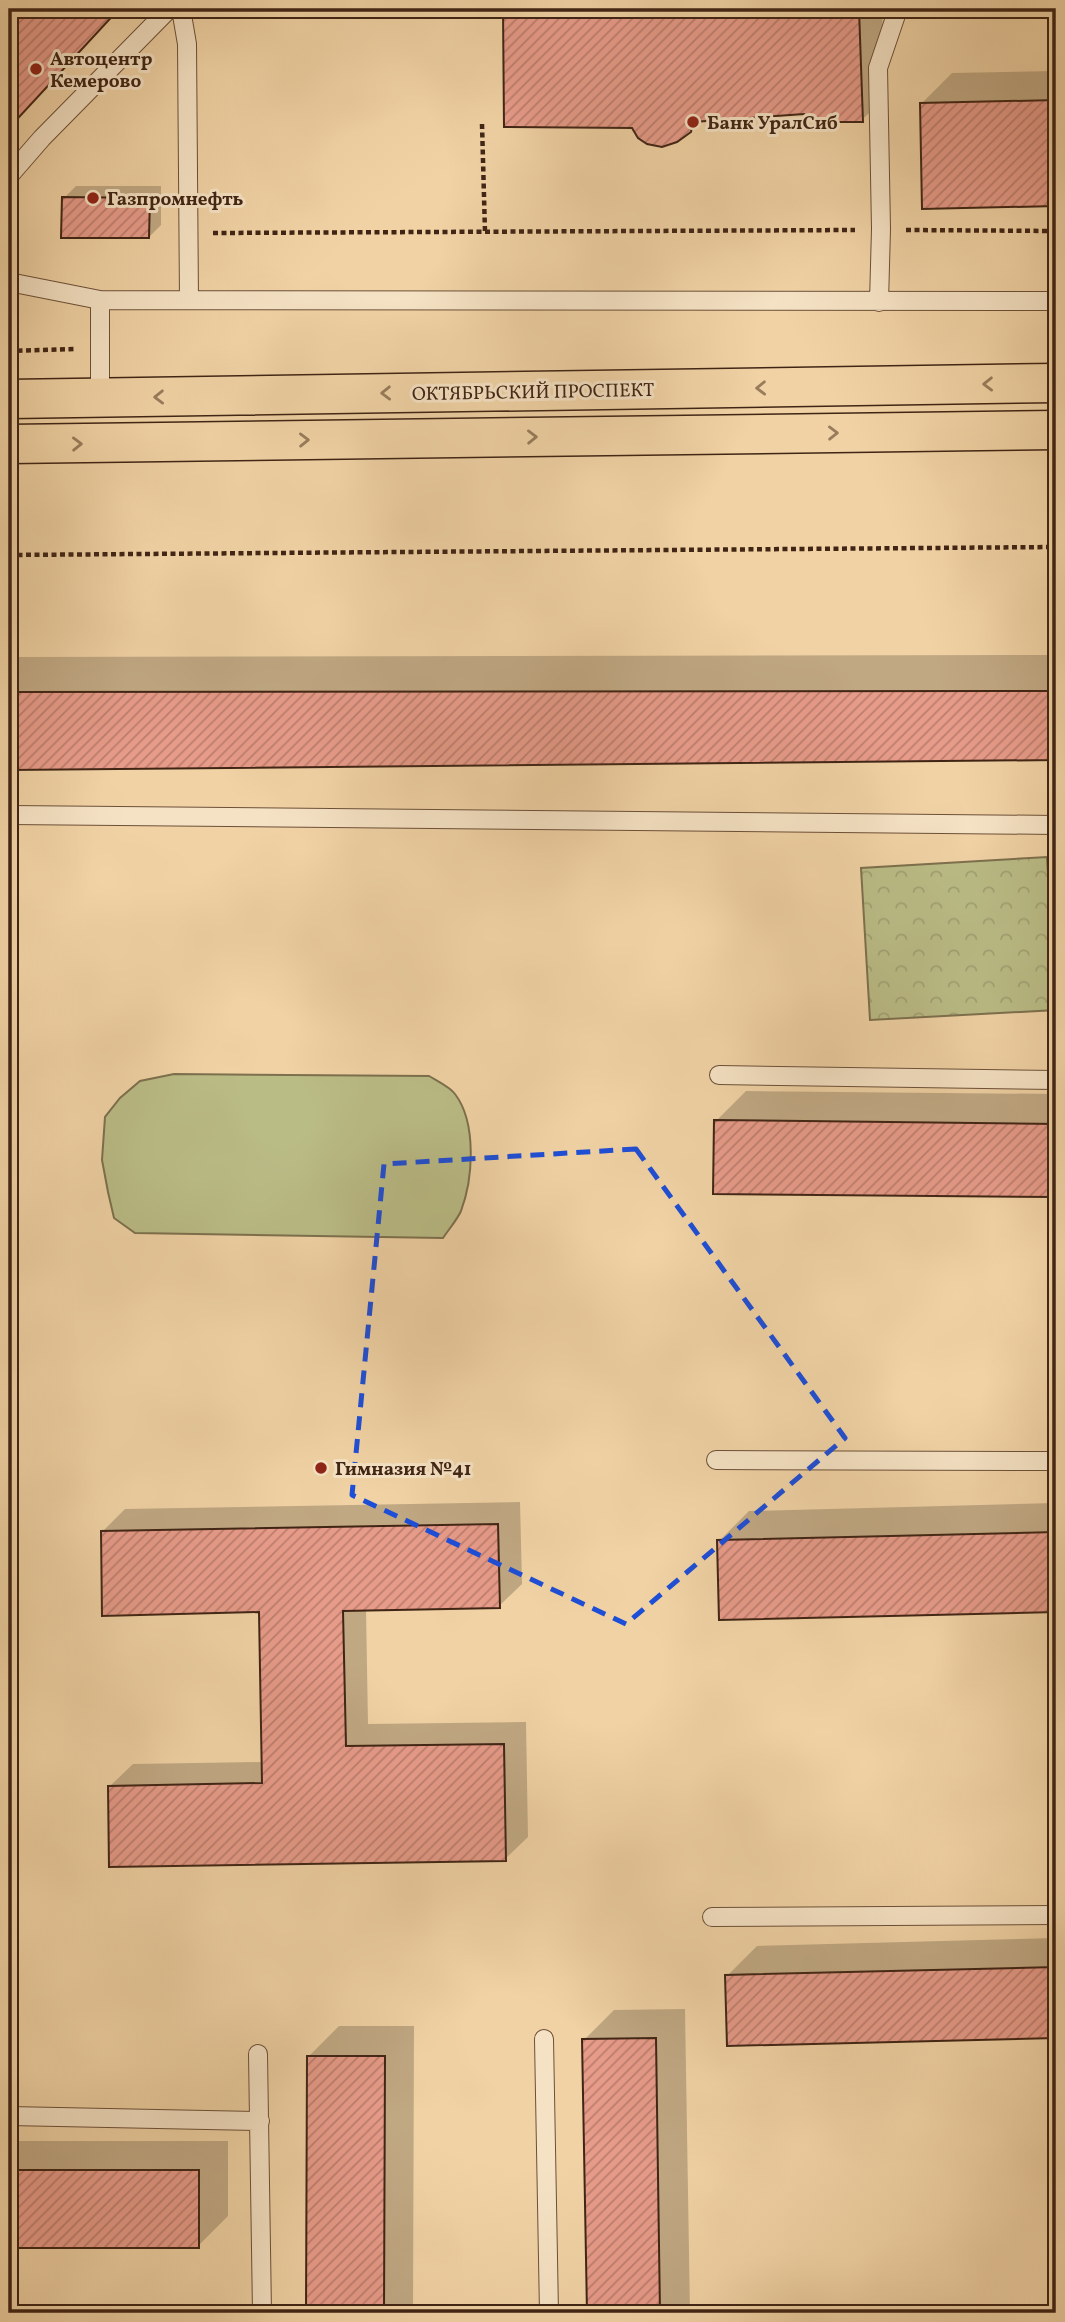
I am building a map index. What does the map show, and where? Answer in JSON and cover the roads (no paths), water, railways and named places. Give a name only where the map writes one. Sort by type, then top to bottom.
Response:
[{"type":"main road","name":"ОКТЯБРЬСКИЙ ПРОСПЕКТ","points":[[9,399],[1056,383]]},
{"type":"main road","points":[[9,444],[1056,430]]},
{"type":"lane","points":[[9,176],[42,138],[169,9]]},
{"type":"lane","points":[[181,9],[187,44],[189,300]]},
{"type":"lane","points":[[879,302],[881,229],[878,68],[898,9]]},
{"type":"lane","points":[[9,282],[100,300],[1056,301]]},
{"type":"lane","points":[[100,300],[100,398]]},
{"type":"lane","points":[[9,816],[1056,825]]},
{"type":"lane","points":[[719,1075],[1056,1080]]},
{"type":"lane","points":[[716,1461],[1056,1461]]},
{"type":"lane","points":[[712,1917],[1056,1915]]},
{"type":"lane","points":[[544,2039],[550,2313]]},
{"type":"lane","points":[[258,2054],[262,2313]]},
{"type":"lane","points":[[9,2116],[260,2121]]},
{"type":"place","name":"Автоцентр Кемерово","points":[[36,69]]},
{"type":"place","name":"Банк УралСиб","points":[[693,122]]},
{"type":"place","name":"Газпромнефть","points":[[93,198]]},
{"type":"place","name":"Гимназия №41","points":[[321,1468]]}]
